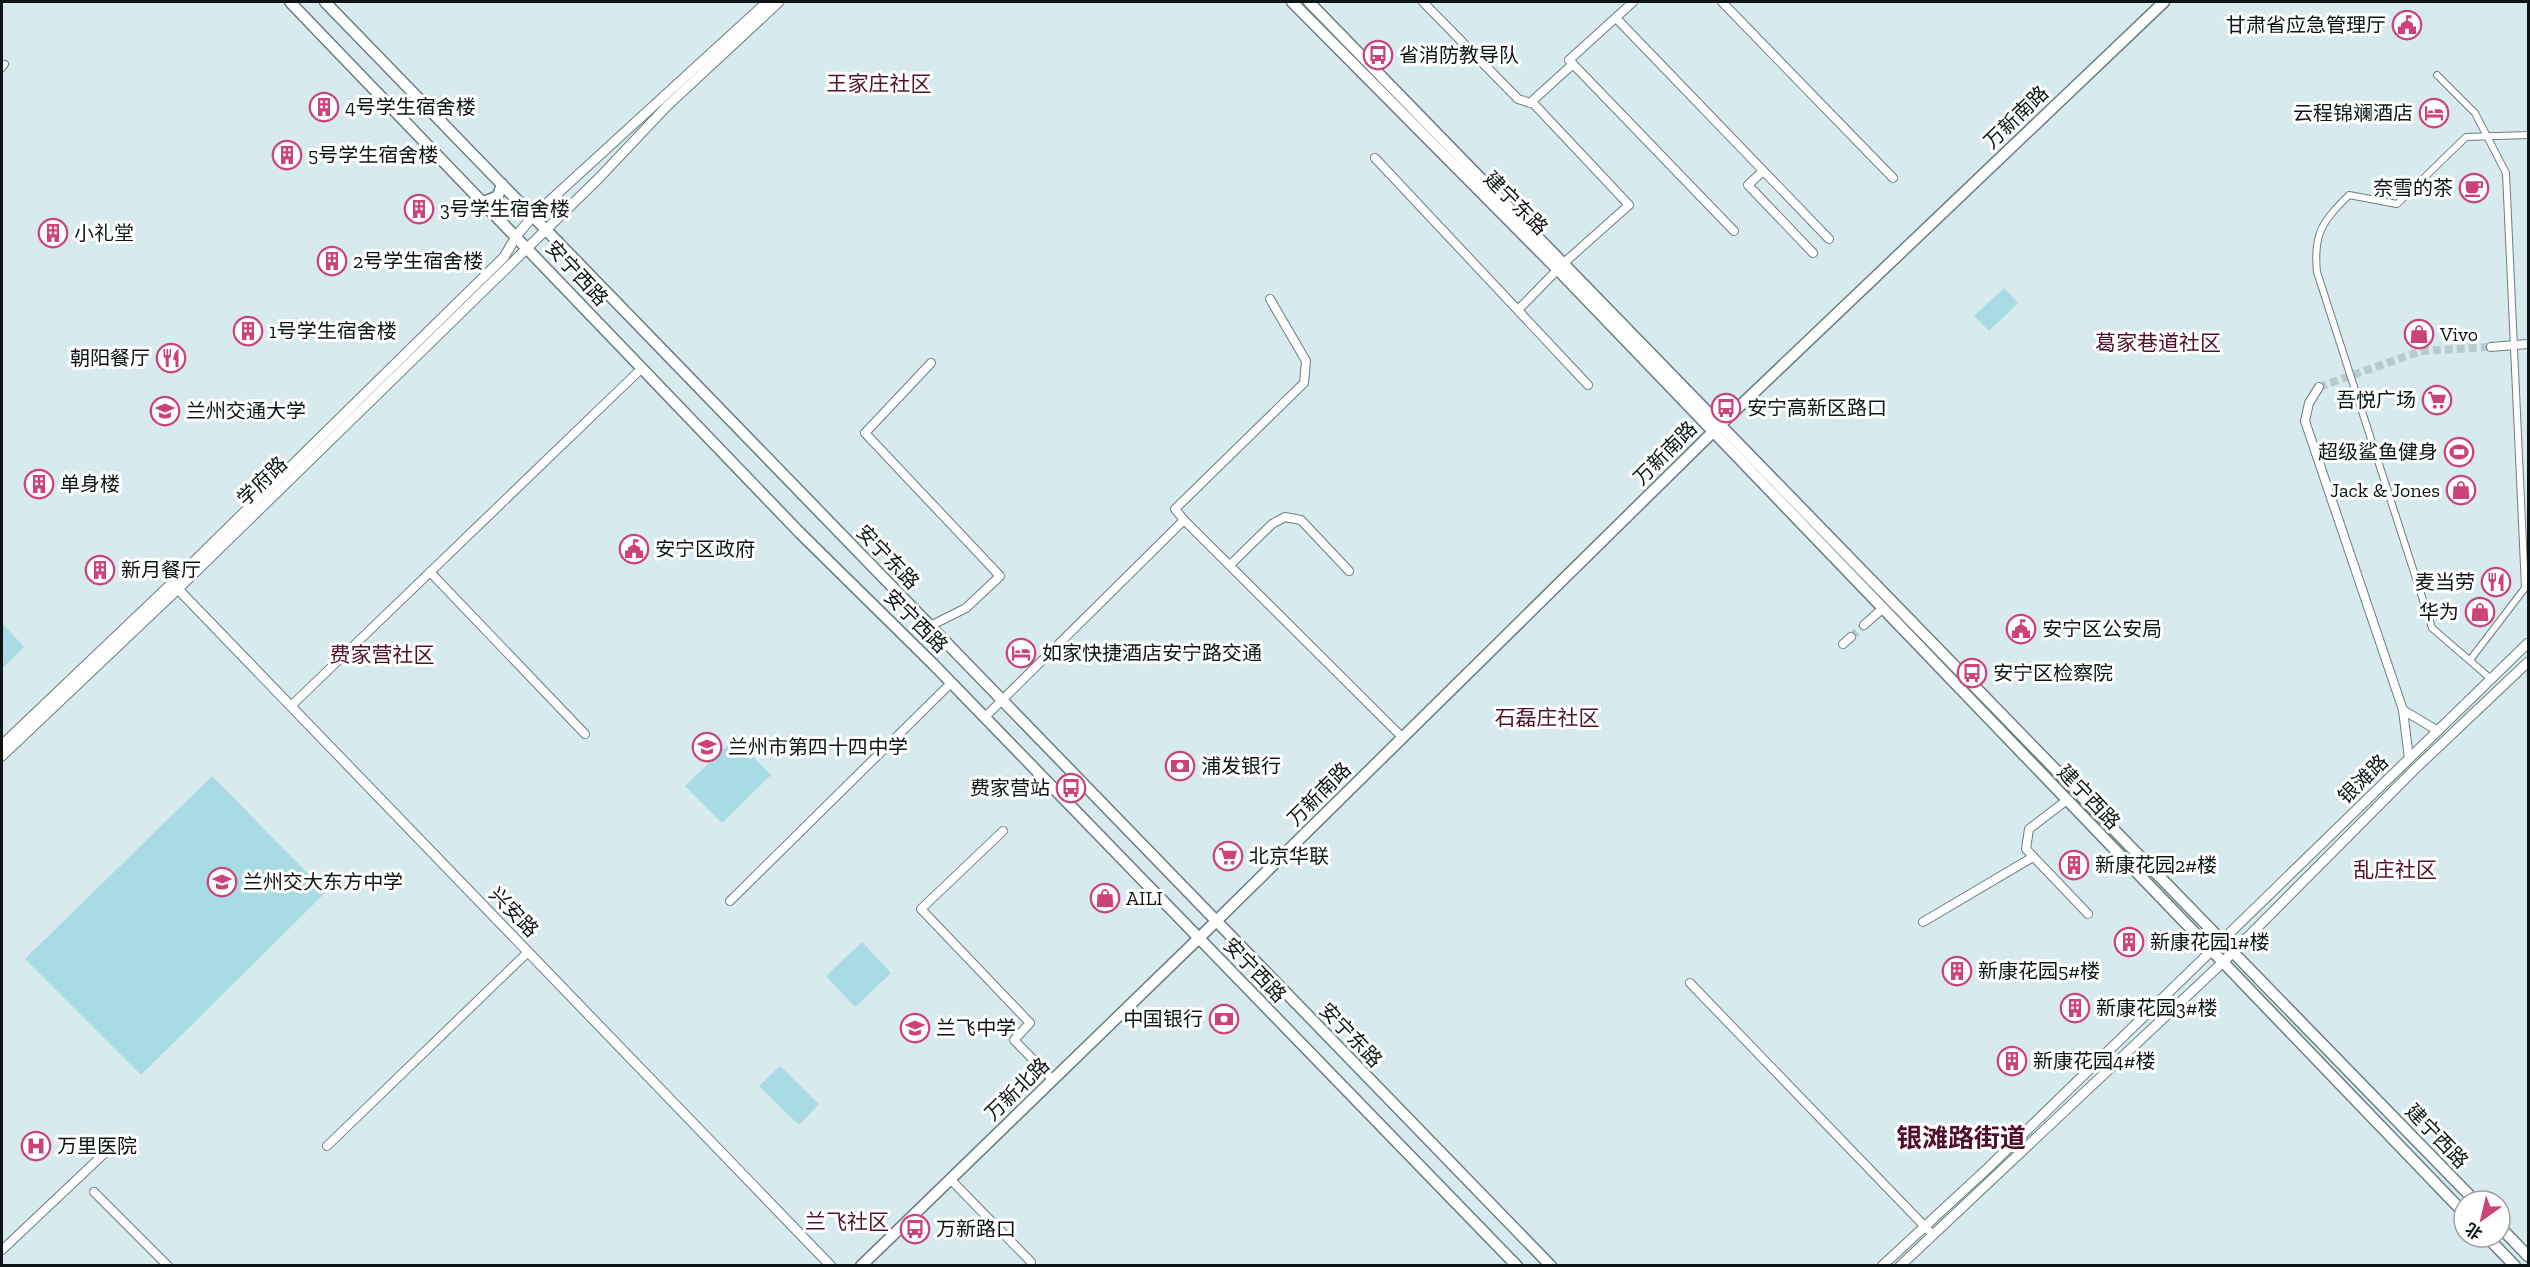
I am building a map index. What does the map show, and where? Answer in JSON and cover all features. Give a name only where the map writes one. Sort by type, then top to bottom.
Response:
[{"type":"main road","name":"安宁西路","points":[[290,2],[517,235],[800,533],[985,717],[1517,1266]]},
{"type":"main road","name":"安宁东路","points":[[325,2],[1551,1266]]},
{"type":"main road","name":"建宁东路","points":[[1292,2],[1561,265]]},
{"type":"main road","name":"建宁东路","points":[[1309,2],[1717,428]]},
{"type":"main road","name":"万新南路","points":[[1199,938],[1717,428],[2161,2]]},
{"type":"main road","points":[[484,202],[498,196],[502,184]]},
{"type":"main road","name":"建宁西路","points":[[1717,428],[1882,609],[2452,1201]]},
{"type":"main road","name":"建宁西路","points":[[1717,428],[2234,951],[2463,1189]]},
{"type":"main road","name":"万新北路","points":[[861,1266],[1199,938]]},
{"type":"main road","points":[[2512,1239],[2529,1256]]},
{"type":"main road","points":[[2499,1249],[2515,1266]]},
{"type":"street","name":"学府路","points":[[2,745],[175,586],[504,257],[517,235],[533,216],[767,2]]},
{"type":"street","name":"学府路","points":[[2,756],[545,229],[667,106],[779,2]]},
{"type":"street","points":[[1423,2],[1518,99],[1530,103],[1629,205],[1561,265],[1518,310]]},
{"type":"street","points":[[1633,2],[1569,60],[1734,231]]},
{"type":"street","points":[[1722,2],[1893,178]]},
{"type":"street","points":[[1616,18],[1829,239]]},
{"type":"street","points":[[1530,103],[1573,64]]},
{"type":"street","points":[[2437,75],[2475,113],[2489,136],[2506,173],[2512,345],[2521,470],[2525,588],[2470,660]]},
{"type":"street","points":[[2492,679],[2432,628],[2317,272],[2315,254],[2324,220],[2349,195],[2397,204],[2466,137],[2529,135]]},
{"type":"street","points":[[1375,158],[1588,385]]},
{"type":"street","points":[[1763,171],[1748,185],[1813,253]]},
{"type":"street","points":[[1270,299],[1306,361],[1304,383],[1175,509],[1402,737]]},
{"type":"street","points":[[2491,346],[2529,344]]},
{"type":"street","points":[[930,626],[966,608],[1000,576],[865,433],[931,363]]},
{"type":"street","points":[[291,706],[642,368]]},
{"type":"street","points":[[2319,387],[2308,403],[2305,420],[2403,710],[2409,759]]},
{"type":"street","points":[[1230,565],[1272,524],[1285,517],[1301,520],[1349,571]]},
{"type":"street","points":[[985,717],[1184,519]]},
{"type":"street","points":[[430,572],[585,734]]},
{"type":"street","name":"兴安路","points":[[175,586],[831,1266]]},
{"type":"street","points":[[1864,625],[1882,609]]},
{"type":"street","points":[[1843,644],[1851,637]]},
{"type":"street","name":"银滩路","points":[[1881,1266],[2223,940],[2529,643]]},
{"type":"street","name":"银滩路","points":[[1900,1266],[2222,963],[2415,769],[2529,662]]},
{"type":"street","points":[[730,901],[951,683]]},
{"type":"street","points":[[2403,710],[2438,731]]},
{"type":"street","points":[[2067,800],[2029,829],[2026,849],[2088,914]]},
{"type":"street","points":[[1003,831],[921,909],[1030,1023],[1014,1040],[1052,1079]]},
{"type":"street","points":[[1923,922],[2033,857]]},
{"type":"street","points":[[327,1146],[528,952]]},
{"type":"street","points":[[1690,983],[1932,1234]]},
{"type":"street","points":[[2,1250],[110,1148]]},
{"type":"street","points":[[950,1179],[1031,1262]]},
{"type":"street","points":[[94,1192],[168,1266]]},
{"type":"shaded area","points":[[2004,288],[2018,303],[1989,331],[1974,316]]},
{"type":"shaded area","points":[[2,623],[24,647],[2,669]]},
{"type":"shaded area","points":[[735,738],[771,775],[722,823],[685,786]]},
{"type":"shaded area","name":"兰州交大东方中学","points":[[212,776],[326,892],[141,1075],[25,959]]},
{"type":"shaded area","points":[[862,942],[891,973],[855,1007],[826,976]]},
{"type":"shaded area","points":[[780,1066],[819,1104],[799,1125],[759,1086]]},
{"type":"tunnel","points":[[2319,387],[2421,351],[2491,347]]},
{"type":"tunnel","points":[[1851,637],[1864,625]]},
{"type":"place","name":"甘肃省应急管理厅","points":[[2407,25]]},
{"type":"place","name":"省消防教导队","points":[[1378,55]]},
{"type":"place","name":"4号学生宿舍楼","points":[[324,107]]},
{"type":"place","name":"云程锦斓酒店","points":[[2434,113]]},
{"type":"place","name":"5号学生宿舍楼","points":[[287,155]]},
{"type":"place","name":"奈雪的茶","points":[[2474,188]]},
{"type":"place","name":"3号学生宿舍楼","points":[[419,209]]},
{"type":"place","name":"小礼堂","points":[[53,233]]},
{"type":"place","name":"2号学生宿舍楼","points":[[332,261]]},
{"type":"place","name":"1号学生宿舍楼","points":[[248,331]]},
{"type":"place","name":"Vivo","points":[[2419,334]]},
{"type":"place","name":"朝阳餐厅","points":[[171,358]]},
{"type":"place","name":"吾悦广场","points":[[2437,400]]},
{"type":"place","name":"安宁高新区路口","points":[[1726,408]]},
{"type":"place","name":"兰州交通大学","points":[[165,411]]},
{"type":"place","name":"超级鲨鱼健身","points":[[2459,452]]},
{"type":"place","name":"单身楼","points":[[39,484]]},
{"type":"place","name":"Jack & Jones","points":[[2461,490]]},
{"type":"place","name":"安宁区政府","points":[[634,549]]},
{"type":"place","name":"新月餐厅","points":[[100,570]]},
{"type":"place","name":"麦当劳","points":[[2496,582]]},
{"type":"place","name":"华为","points":[[2480,612]]},
{"type":"place","name":"安宁区公安局","points":[[2021,629]]},
{"type":"place","name":"如家快捷酒店安宁路交通","points":[[1021,653]]},
{"type":"place","name":"安宁区检察院","points":[[1972,673]]},
{"type":"place","name":"兰州市第四十四中学","points":[[707,747]]},
{"type":"place","name":"浦发银行","points":[[1180,766]]},
{"type":"place","name":"费家营站","points":[[1071,788]]},
{"type":"place","name":"北京华联","points":[[1228,856]]},
{"type":"place","name":"新康花园2#楼","points":[[2074,865]]},
{"type":"place","name":"兰州交大东方中学","points":[[222,882]]},
{"type":"place","name":"AILI","points":[[1105,898]]},
{"type":"place","name":"新康花园1#楼","points":[[2129,942]]},
{"type":"place","name":"新康花园5#楼","points":[[1957,971]]},
{"type":"place","name":"新康花园3#楼","points":[[2075,1008]]},
{"type":"place","name":"中国银行","points":[[1224,1019]]},
{"type":"place","name":"兰飞中学","points":[[915,1028]]},
{"type":"place","name":"新康花园4#楼","points":[[2012,1061]]},
{"type":"place","name":"万里医院","points":[[36,1146]]},
{"type":"place","name":"万新路口","points":[[915,1229]]},
{"type":"district","name":"王家庄社区","points":[[879,84]]},
{"type":"district","name":"葛家巷道社区","points":[[2158,343]]},
{"type":"district","name":"费家营社区","points":[[382,655]]},
{"type":"district","name":"石磊庄社区","points":[[1547,718]]},
{"type":"district","name":"乱庄社区","points":[[2395,870]]},
{"type":"district","name":"银滩路街道","points":[[1961,1138]]},
{"type":"district","name":"兰飞社区","points":[[847,1222]]}]
